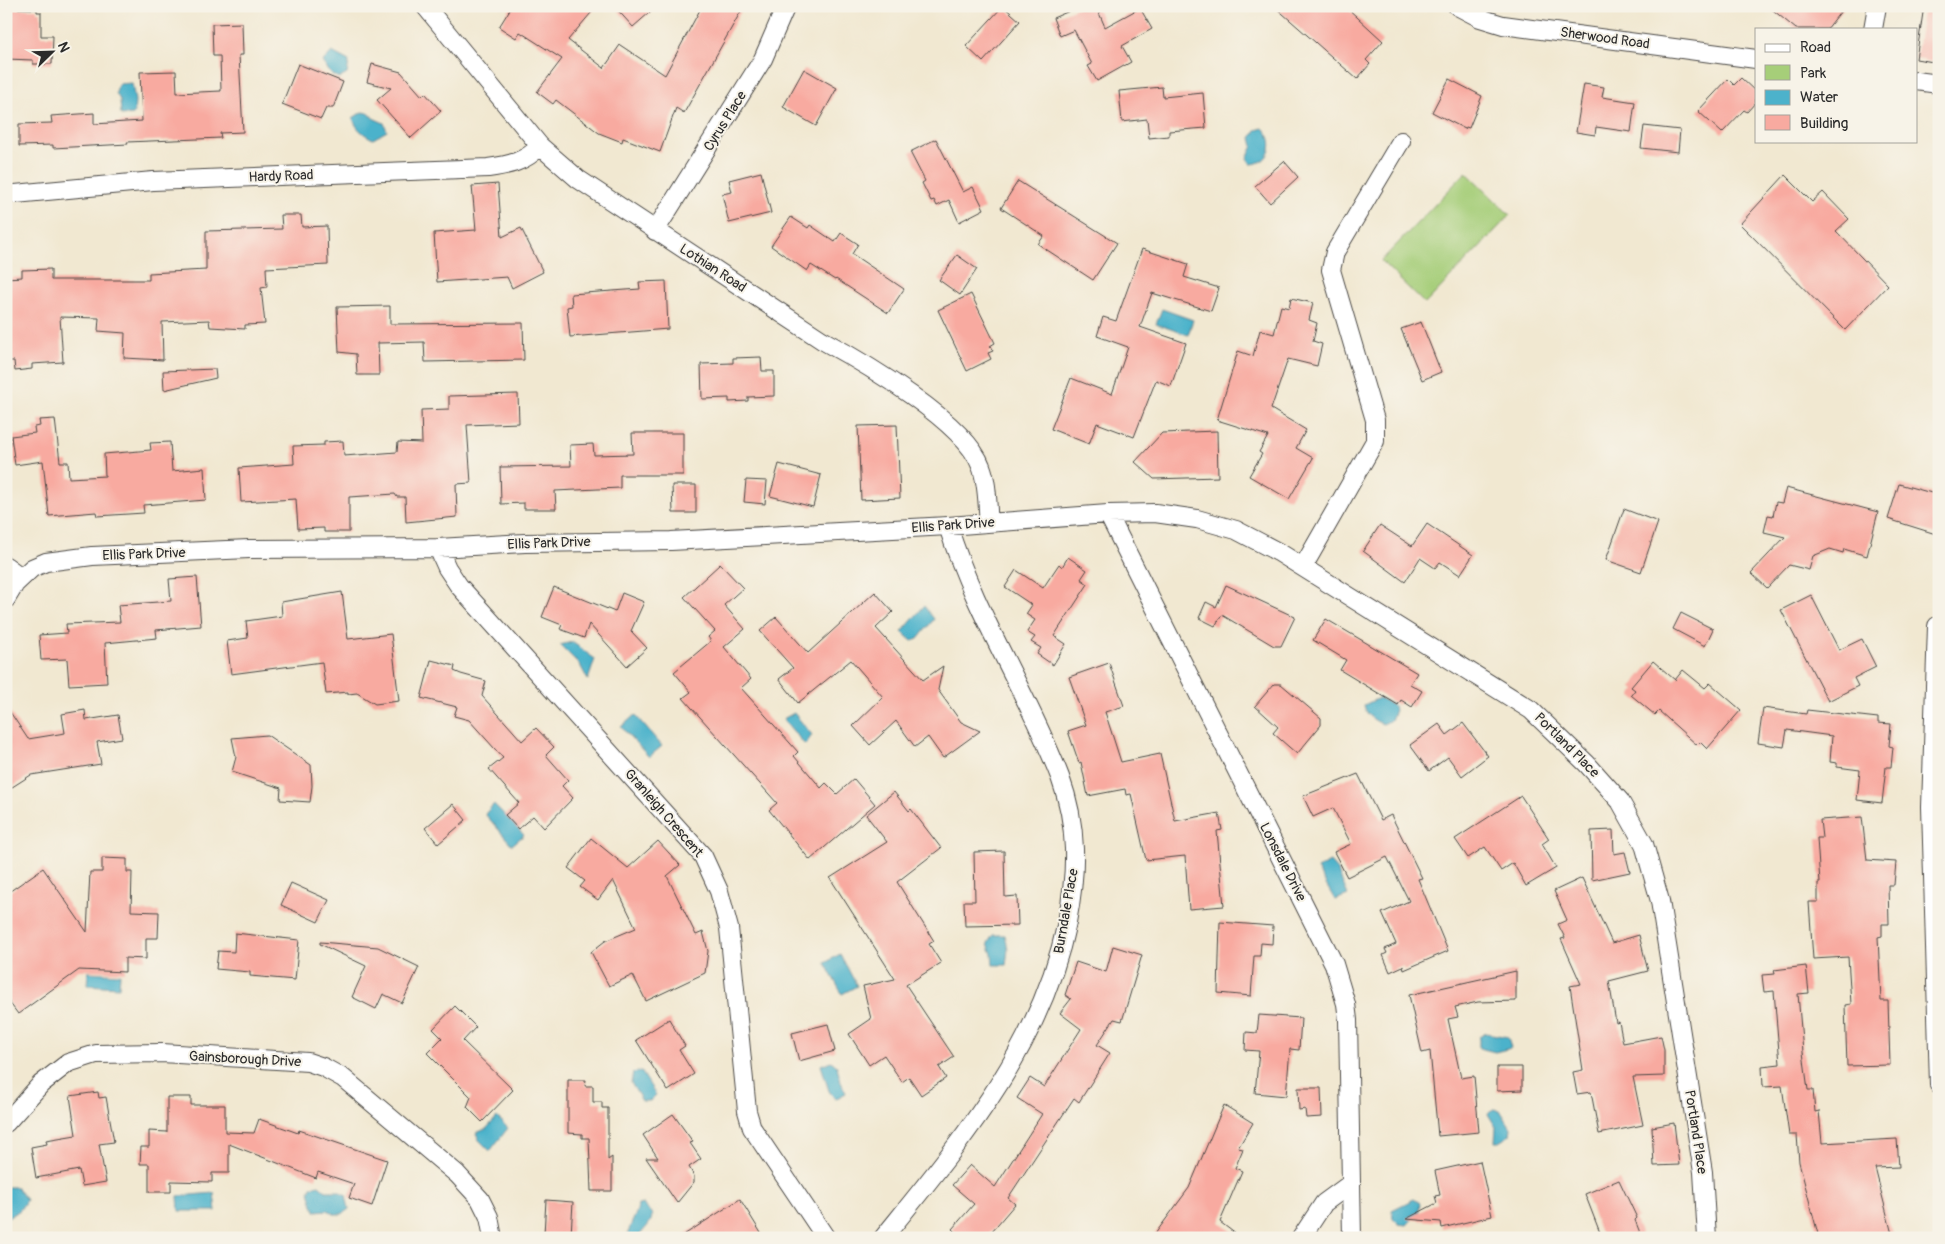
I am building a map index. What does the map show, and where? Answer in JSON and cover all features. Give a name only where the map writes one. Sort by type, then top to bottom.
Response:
[{"type":"street","name":"Lothian Road","points":[[424,6],[540,146],[578,179],[822,340],[856,359],[948,422],[974,451],[981,466],[986,486],[989,523]]},
{"type":"street","name":"Cyrus Place","points":[[656,231],[763,59],[786,6]]},
{"type":"street","name":"Sherwood Road","points":[[1458,6],[1480,18],[1503,25],[1755,59]]},
{"type":"street","points":[[1873,28],[1878,6]]},
{"type":"street","points":[[1918,81],[1939,84]]},
{"type":"street","points":[[1304,567],[1376,441],[1375,420],[1331,270],[1335,252],[1402,141]]},
{"type":"street","name":"Hardy Road","points":[[16,194],[153,181],[488,168],[518,162],[540,146]]},
{"type":"street","name":"Portland Place","points":[[1108,514],[1155,513],[1197,519],[1236,530],[1304,567],[1531,710],[1620,800],[1644,844],[1660,901],[1703,1172],[1707,1238]]},
{"type":"street","name":"Ellis Park Drive","points":[[6,599],[21,577],[32,568],[46,562],[92,556],[249,549],[438,548],[525,543],[671,541],[948,526],[1108,514]]},
{"type":"street","name":"Lonsdale Drive","points":[[1108,514],[1336,970],[1346,1004],[1348,1020],[1352,1238]]},
{"type":"street","name":"Burndale Place","points":[[883,1238],[961,1143],[1012,1067],[1031,1029],[1056,968],[1074,876],[1074,835],[1071,812],[1060,778],[966,576],[948,526]]},
{"type":"street","name":"Granleigh Crescent","points":[[438,548],[446,568],[459,586],[703,856],[719,891],[729,928],[747,1111],[752,1128],[826,1238]]},
{"type":"street","points":[[6,566],[21,577]]},
{"type":"street","points":[[1937,626],[1931,807],[1939,1085]]},
{"type":"street","name":"Gainsborough Drive","points":[[6,1123],[41,1084],[68,1063],[96,1054],[162,1053],[308,1062],[324,1067],[343,1078],[457,1174],[480,1199],[488,1217],[493,1238]]},
{"type":"street","points":[[1301,1238],[1324,1203],[1350,1184]]},
{"type":"green space","points":[[1466,172],[1510,215],[1425,304],[1381,261]]},
{"type":"water","points":[[332,52],[349,61],[347,74],[340,78],[332,75],[322,62]]},
{"type":"water","points":[[132,83],[135,101],[134,114],[121,115],[120,100],[116,93],[118,84]]},
{"type":"water","points":[[362,112],[369,113],[373,118],[384,123],[387,131],[373,139],[363,133],[353,118]]},
{"type":"water","points":[[1263,128],[1270,139],[1270,150],[1263,160],[1251,164],[1247,158],[1253,146],[1251,138],[1256,130]]},
{"type":"water","points":[[1162,309],[1193,320],[1188,335],[1156,324]]},
{"type":"water","points":[[924,606],[934,619],[918,639],[912,641],[902,632]]},
{"type":"water","points":[[572,642],[595,659],[588,680],[580,665],[560,645]]},
{"type":"water","points":[[1379,698],[1392,704],[1395,710],[1391,720],[1383,724],[1371,717],[1364,705]]},
{"type":"water","points":[[794,713],[812,735],[805,745],[783,719]]},
{"type":"water","points":[[635,715],[662,746],[649,757],[621,727]]},
{"type":"water","points":[[494,804],[524,835],[512,845],[485,814]]},
{"type":"water","points":[[1330,862],[1337,870],[1348,895],[1335,900],[1317,869]]},
{"type":"water","points":[[993,935],[1005,935],[1008,949],[1006,965],[993,965],[988,943]]},
{"type":"water","points":[[840,954],[857,986],[842,994],[825,963]]},
{"type":"water","points":[[88,972],[120,974],[119,987],[87,985]]},
{"type":"water","points":[[1486,1033],[1508,1037],[1511,1048],[1495,1052],[1479,1048],[1479,1037]]},
{"type":"water","points":[[831,1061],[837,1066],[840,1080],[846,1093],[835,1099],[829,1091],[821,1065]]},
{"type":"water","points":[[641,1071],[656,1095],[650,1101],[642,1101],[631,1083],[633,1073]]},
{"type":"water","points":[[1493,1109],[1500,1110],[1511,1128],[1510,1135],[1499,1142],[1495,1142],[1496,1127],[1488,1114]]},
{"type":"water","points":[[497,1117],[508,1128],[490,1151],[479,1140],[476,1133],[486,1129]]},
{"type":"water","points":[[319,1185],[326,1191],[338,1191],[346,1195],[349,1209],[342,1214],[334,1214],[328,1210],[315,1211],[309,1192],[311,1187]]},
{"type":"water","points":[[6,1187],[17,1187],[26,1200],[20,1210],[6,1219]]},
{"type":"water","points":[[214,1193],[216,1211],[179,1211],[178,1196]]},
{"type":"water","points":[[1414,1199],[1420,1203],[1418,1214],[1406,1225],[1399,1224],[1393,1218],[1392,1210]]},
{"type":"water","points":[[643,1204],[651,1213],[651,1220],[638,1238],[628,1238],[629,1229],[638,1205]]},
{"type":"building","points":[[512,6],[597,6],[568,40],[604,68],[620,45],[665,75],[702,6],[732,6],[741,11],[684,113],[676,108],[660,152],[623,138],[622,142],[599,133],[556,100],[553,104],[537,92],[562,59],[520,32],[516,38],[499,27]]},
{"type":"building","points":[[614,6],[657,6],[633,27]]},
{"type":"building","points":[[1003,6],[1020,21],[983,62],[966,46]]},
{"type":"building","points":[[1081,6],[1096,6],[1105,27],[1140,8],[1152,29],[1122,46],[1131,62],[1097,81],[1088,66],[1092,64],[1074,30],[1060,36],[1053,18]]},
{"type":"building","points":[[1274,6],[1345,6],[1383,41],[1366,60],[1370,64],[1357,79]]},
{"type":"building","points":[[1768,6],[1845,6],[1828,28],[1795,28]]},
{"type":"building","points":[[1924,6],[1939,6],[1939,63],[1918,59],[1918,46]]},
{"type":"building","points":[[6,8],[37,9],[37,12],[41,12],[41,36],[53,36],[52,64],[33,64],[33,60],[6,59]]},
{"type":"building","points":[[242,23],[243,55],[239,55],[243,132],[220,133],[221,138],[127,142],[128,144],[53,148],[53,145],[19,146],[19,124],[52,123],[51,116],[94,113],[94,124],[142,121],[140,72],[176,71],[177,93],[221,91],[220,56],[213,56],[212,24]]},
{"type":"building","points":[[298,64],[343,82],[333,108],[326,108],[321,119],[282,104]]},
{"type":"building","points":[[372,64],[401,72],[422,96],[425,93],[441,111],[411,138],[377,100],[391,88],[367,82]]},
{"type":"building","points":[[804,69],[837,88],[816,126],[783,107]]},
{"type":"building","points":[[1741,78],[1755,91],[1755,103],[1747,112],[1744,110],[1722,133],[1698,111],[1728,79],[1734,85]]},
{"type":"building","points":[[1449,79],[1482,96],[1469,128],[1466,127],[1465,129],[1432,112]]},
{"type":"building","points":[[1584,84],[1604,87],[1602,97],[1635,102],[1631,132],[1596,127],[1595,135],[1576,132]]},
{"type":"building","points":[[1162,87],[1163,97],[1203,93],[1206,128],[1169,131],[1169,136],[1149,138],[1147,119],[1122,122],[1119,91]]},
{"type":"building","points":[[1644,126],[1680,130],[1678,152],[1641,148]]},
{"type":"building","points":[[936,139],[963,192],[973,187],[984,209],[959,222],[949,200],[937,206],[934,200],[931,201],[922,183],[925,181],[910,152]]},
{"type":"building","points":[[1284,161],[1298,177],[1270,203],[1255,186]]},
{"type":"building","points":[[761,172],[771,213],[729,223],[722,194],[732,192],[729,180]]},
{"type":"building","points":[[1785,175],[1812,202],[1823,192],[1849,219],[1836,231],[1888,285],[1845,330],[1740,224]]},
{"type":"building","points":[[1018,181],[1117,243],[1093,280],[1038,244],[1044,236],[1001,208]]},
{"type":"building","points":[[498,184],[502,237],[521,228],[543,272],[512,288],[507,277],[437,282],[434,233],[476,230],[472,186]]},
{"type":"building","points":[[281,215],[301,215],[302,227],[327,226],[328,265],[266,268],[267,287],[261,288],[265,324],[245,325],[245,329],[210,327],[209,320],[162,322],[163,360],[124,358],[125,333],[98,331],[99,318],[60,317],[63,362],[32,364],[32,369],[15,371],[14,361],[6,361],[6,278],[22,277],[22,270],[51,269],[51,280],[149,280],[149,273],[206,270],[206,231],[282,229]]},
{"type":"building","points":[[791,217],[808,228],[810,225],[835,242],[841,233],[858,244],[852,254],[904,289],[888,313],[811,265],[807,271],[771,246]]},
{"type":"building","points":[[1142,249],[1188,264],[1184,277],[1219,288],[1211,311],[1152,293],[1140,327],[1186,343],[1171,386],[1156,380],[1134,437],[1097,423],[1089,444],[1051,429],[1071,378],[1112,394],[1128,347],[1097,336],[1103,317],[1116,321]]},
{"type":"building","points":[[957,255],[977,269],[960,295],[939,280]]},
{"type":"building","points":[[666,281],[668,329],[570,337],[567,307],[572,306],[571,294],[640,289],[639,282]]},
{"type":"building","points":[[971,294],[995,343],[990,346],[993,351],[988,353],[991,359],[967,371],[938,310]]},
{"type":"building","points":[[1291,298],[1313,303],[1309,320],[1317,323],[1313,341],[1322,344],[1317,366],[1288,359],[1271,409],[1306,430],[1296,448],[1313,458],[1289,499],[1249,476],[1262,454],[1259,452],[1268,436],[1217,420],[1238,351],[1253,356],[1260,330],[1274,334],[1281,306],[1289,308]]},
{"type":"building","points":[[390,306],[390,324],[523,323],[524,360],[425,362],[424,342],[378,343],[379,375],[357,375],[356,354],[339,352],[337,307]]},
{"type":"building","points":[[1421,322],[1441,372],[1422,380],[1401,329]]},
{"type":"building","points":[[761,357],[762,371],[774,371],[774,396],[748,397],[748,401],[729,402],[729,398],[702,399],[701,364],[733,363],[733,358]]},
{"type":"building","points":[[215,369],[216,378],[164,390],[163,371]]},
{"type":"building","points":[[518,394],[519,423],[467,425],[471,483],[456,484],[457,517],[406,522],[405,497],[397,497],[395,494],[349,497],[349,532],[324,532],[324,528],[298,529],[296,499],[241,502],[239,468],[294,464],[293,446],[324,445],[324,442],[343,441],[344,456],[397,452],[398,442],[422,443],[421,410],[449,409],[449,396]]},
{"type":"building","points":[[55,419],[60,462],[68,462],[69,478],[105,476],[104,454],[151,450],[150,443],[170,442],[172,471],[204,468],[206,500],[143,505],[144,513],[97,516],[96,512],[49,516],[43,461],[15,465],[11,436],[35,433],[34,427],[40,426],[39,420]]},
{"type":"building","points":[[897,425],[900,498],[861,500],[858,426]]},
{"type":"building","points":[[1217,431],[1218,477],[1154,479],[1135,462],[1162,433]]},
{"type":"building","points":[[632,433],[683,433],[683,475],[620,475],[620,488],[555,491],[556,509],[524,509],[524,503],[501,504],[500,467],[571,466],[570,445],[593,444],[594,455],[633,454]]},
{"type":"building","points":[[779,464],[821,475],[813,507],[770,496]]},
{"type":"building","points":[[746,480],[767,481],[765,504],[744,502]]},
{"type":"building","points":[[1899,484],[1939,495],[1939,535],[1888,519]]},
{"type":"building","points":[[672,485],[696,485],[696,513],[673,513]]},
{"type":"building","points":[[1786,488],[1878,512],[1867,556],[1844,549],[1843,553],[1830,549],[1813,556],[1809,570],[1789,565],[1767,588],[1751,573],[1785,537],[1764,532],[1768,515],[1773,516],[1776,502],[1782,503]]},
{"type":"building","points":[[1624,509],[1658,522],[1641,572],[1606,560]]},
{"type":"building","points":[[1427,524],[1473,555],[1460,575],[1440,562],[1435,568],[1420,558],[1405,582],[1363,551],[1380,525],[1412,546]]},
{"type":"building","points":[[1068,557],[1087,570],[1081,579],[1088,584],[1054,636],[1066,644],[1053,665],[1037,654],[1041,648],[1031,642],[1035,637],[1027,632],[1035,620],[1026,614],[1032,605],[1005,587],[1016,570],[1043,588],[1059,564],[1062,567]]},
{"type":"building","points":[[720,564],[743,588],[724,605],[745,629],[724,647],[751,679],[741,688],[798,752],[794,756],[821,788],[826,783],[837,794],[854,779],[875,804],[810,860],[769,810],[777,803],[683,698],[691,692],[674,672],[711,641],[708,637],[715,631],[684,597]]},
{"type":"building","points":[[197,577],[201,626],[156,630],[157,638],[105,643],[107,683],[69,685],[67,659],[41,660],[39,635],[67,633],[66,624],[120,622],[118,605],[171,601],[169,579]]},
{"type":"building","points":[[1226,585],[1295,617],[1281,646],[1274,646],[1222,615],[1215,626],[1199,618],[1206,602],[1216,607]]},
{"type":"building","points":[[554,587],[615,612],[622,593],[644,602],[631,631],[647,648],[627,666],[589,624],[584,638],[560,629],[562,625],[542,617]]},
{"type":"building","points":[[342,592],[348,639],[391,634],[399,701],[375,704],[357,693],[326,694],[322,662],[231,674],[227,641],[248,638],[246,621],[282,616],[281,602]]},
{"type":"building","points":[[875,592],[893,612],[876,628],[923,680],[943,666],[938,690],[961,722],[980,731],[943,758],[928,737],[915,747],[896,721],[870,745],[853,726],[883,697],[851,660],[798,703],[779,679],[793,668],[760,631],[776,617],[808,653]]},
{"type":"building","points":[[1811,595],[1839,650],[1862,639],[1876,667],[1854,678],[1858,686],[1828,701],[1781,610]]},
{"type":"building","points":[[1681,613],[1713,629],[1705,646],[1673,629]]},
{"type":"building","points":[[1326,619],[1417,673],[1410,684],[1422,691],[1412,707],[1401,700],[1398,705],[1340,670],[1346,660],[1313,640]]},
{"type":"building","points":[[431,660],[455,666],[454,671],[486,681],[482,696],[522,741],[536,728],[554,747],[546,755],[568,780],[562,786],[573,798],[544,828],[533,816],[518,829],[505,815],[519,803],[489,769],[503,758],[469,720],[454,716],[457,707],[421,698]]},
{"type":"building","points":[[1653,661],[1675,680],[1683,670],[1705,688],[1710,683],[1741,710],[1707,749],[1700,742],[1697,745],[1659,711],[1655,715],[1631,695],[1635,690],[1631,687]]},
{"type":"building","points":[[1109,663],[1124,706],[1105,712],[1121,762],[1160,754],[1175,821],[1219,813],[1222,830],[1217,831],[1224,906],[1189,909],[1185,856],[1146,860],[1131,794],[1126,795],[1125,789],[1088,796],[1081,762],[1079,763],[1068,731],[1086,725],[1069,677]]},
{"type":"building","points":[[1274,684],[1281,684],[1321,718],[1321,725],[1297,754],[1273,733],[1278,727],[1255,706]]},
{"type":"building","points":[[6,706],[28,739],[65,733],[62,714],[85,710],[86,720],[118,715],[122,738],[97,742],[101,764],[31,775],[6,791]]},
{"type":"building","points":[[1763,708],[1806,714],[1807,710],[1878,718],[1878,723],[1891,724],[1889,746],[1893,747],[1891,767],[1886,767],[1882,803],[1857,800],[1860,770],[1837,767],[1837,763],[1830,762],[1832,736],[1787,730],[1784,747],[1758,743]]},
{"type":"building","points":[[1463,723],[1488,756],[1462,776],[1448,757],[1429,771],[1410,745],[1439,724],[1447,735]]},
{"type":"building","points":[[267,735],[311,765],[312,786],[310,802],[280,800],[281,788],[232,772],[236,757],[232,738]]},
{"type":"building","points":[[1358,774],[1381,820],[1391,815],[1422,878],[1418,879],[1448,951],[1404,970],[1403,966],[1390,972],[1383,955],[1387,953],[1385,949],[1396,944],[1382,913],[1409,901],[1387,857],[1347,877],[1334,852],[1351,844],[1333,808],[1313,817],[1303,796]]},
{"type":"building","points":[[894,792],[909,811],[911,809],[941,848],[897,882],[934,941],[929,944],[941,963],[906,985],[954,1057],[939,1067],[946,1078],[921,1095],[909,1077],[902,1082],[884,1055],[869,1065],[849,1034],[871,1019],[863,986],[895,979],[830,878],[887,842],[866,815]]},
{"type":"building","points":[[1521,796],[1549,839],[1542,844],[1556,868],[1526,886],[1513,863],[1501,871],[1485,847],[1468,858],[1455,839]]},
{"type":"building","points":[[453,804],[466,820],[438,844],[425,828]]},
{"type":"building","points":[[1862,817],[1867,860],[1896,862],[1894,885],[1888,885],[1889,924],[1882,924],[1882,936],[1878,937],[1881,1001],[1888,1001],[1890,1065],[1847,1066],[1845,1005],[1851,1004],[1848,957],[1813,959],[1809,902],[1818,902],[1818,883],[1820,883],[1817,838],[1822,838],[1820,820]]},
{"type":"building","points":[[1613,830],[1614,854],[1625,852],[1630,872],[1592,880],[1591,831]]},
{"type":"building","points":[[591,838],[628,868],[658,841],[680,865],[667,876],[696,935],[703,932],[708,951],[705,973],[646,1001],[633,975],[609,986],[591,952],[605,941],[636,928],[613,880],[598,900],[580,887],[585,881],[568,868]]},
{"type":"building","points":[[1004,851],[1005,897],[1017,896],[1018,925],[965,926],[964,901],[975,901],[974,852]]},
{"type":"building","points":[[102,858],[127,859],[127,872],[132,872],[131,911],[159,912],[158,938],[146,938],[146,959],[125,958],[125,972],[79,970],[18,1014],[6,998],[6,894],[43,868],[87,932],[90,872],[102,872]]},
{"type":"building","points":[[1582,878],[1612,943],[1639,935],[1648,971],[1609,981],[1616,1023],[1619,1022],[1623,1043],[1661,1036],[1664,1050],[1664,1076],[1633,1077],[1643,1125],[1599,1134],[1591,1092],[1577,1094],[1573,1072],[1583,1070],[1570,986],[1581,984],[1561,939],[1565,938],[1558,924],[1567,920],[1554,891]]},
{"type":"building","points":[[291,883],[329,900],[318,922],[281,905]]},
{"type":"building","points":[[1220,922],[1273,926],[1272,944],[1261,943],[1260,956],[1254,956],[1251,996],[1218,993]]},
{"type":"building","points":[[235,933],[299,940],[295,980],[250,976],[250,972],[216,969],[218,951],[234,952]]},
{"type":"building","points":[[320,942],[378,947],[419,967],[402,1003],[383,994],[376,1009],[352,997],[366,966],[320,944]]},
{"type":"building","points":[[1113,946],[1142,955],[1122,1021],[1114,1019],[1097,1045],[1110,1053],[1079,1102],[1074,1098],[1008,1198],[1015,1204],[986,1238],[961,1238],[952,1229],[974,1204],[952,1185],[970,1165],[995,1187],[1042,1114],[1017,1098],[1030,1078],[1044,1087],[1081,1029],[1060,1013],[1071,999],[1065,995],[1076,962],[1106,972]]},
{"type":"building","points":[[1806,966],[1809,993],[1798,994],[1803,1052],[1808,1090],[1813,1090],[1815,1112],[1819,1111],[1822,1143],[1897,1139],[1899,1167],[1875,1168],[1893,1238],[1819,1238],[1799,1162],[1797,1135],[1789,1135],[1782,1086],[1763,1087],[1762,1066],[1780,1064],[1774,991],[1764,992],[1762,975],[1775,974],[1774,970]]},
{"type":"building","points":[[1516,971],[1516,1001],[1478,1002],[1455,1007],[1458,1017],[1448,1019],[1461,1078],[1474,1076],[1479,1132],[1438,1136],[1430,1051],[1422,1053],[1409,995]]},
{"type":"building","points":[[455,1006],[476,1027],[463,1041],[513,1090],[482,1122],[467,1107],[471,1097],[427,1053],[442,1038],[433,1029]]},
{"type":"building","points":[[1259,1015],[1301,1018],[1299,1050],[1290,1049],[1286,1096],[1255,1093],[1259,1051],[1245,1050],[1246,1032],[1257,1033]]},
{"type":"building","points":[[669,1019],[685,1046],[679,1050],[694,1074],[668,1091],[636,1040]]},
{"type":"building","points":[[828,1024],[835,1051],[799,1061],[792,1033]]},
{"type":"building","points":[[1497,1067],[1522,1067],[1522,1090],[1497,1091]]},
{"type":"building","points":[[568,1080],[586,1080],[585,1086],[593,1086],[593,1102],[602,1102],[602,1108],[608,1108],[608,1160],[612,1157],[612,1191],[591,1191],[589,1138],[582,1138],[582,1134],[568,1133]]},
{"type":"building","points":[[1298,1088],[1321,1088],[1322,1117],[1306,1118],[1305,1109],[1299,1110]]},
{"type":"building","points":[[98,1092],[99,1098],[106,1097],[114,1142],[99,1144],[106,1182],[82,1186],[79,1170],[36,1178],[31,1147],[47,1144],[46,1140],[76,1135],[70,1096]]},
{"type":"building","points":[[167,1097],[191,1097],[191,1105],[225,1105],[225,1132],[254,1133],[259,1119],[298,1133],[299,1130],[387,1160],[372,1206],[349,1198],[354,1184],[318,1172],[316,1178],[229,1144],[229,1173],[212,1173],[212,1182],[171,1181],[171,1192],[149,1192],[149,1164],[140,1164],[141,1147],[149,1147],[149,1131],[167,1132]]},
{"type":"building","points":[[1224,1105],[1253,1123],[1238,1148],[1243,1149],[1235,1168],[1242,1171],[1220,1222],[1241,1238],[1152,1238],[1189,1188]]},
{"type":"building","points":[[673,1114],[693,1142],[690,1143],[701,1159],[689,1167],[694,1176],[694,1182],[677,1203],[646,1158],[658,1158],[643,1135]]},
{"type":"building","points":[[1674,1123],[1679,1165],[1654,1166],[1652,1127]]},
{"type":"building","points":[[1480,1161],[1492,1216],[1442,1228],[1441,1222],[1406,1219],[1437,1203],[1435,1196],[1440,1195],[1435,1171]]},
{"type":"building","points":[[1619,1180],[1637,1218],[1635,1220],[1642,1238],[1602,1238],[1585,1194]]},
{"type":"building","points":[[740,1199],[764,1238],[679,1238]]},
{"type":"building","points":[[546,1200],[573,1202],[571,1235],[544,1234]]}]
